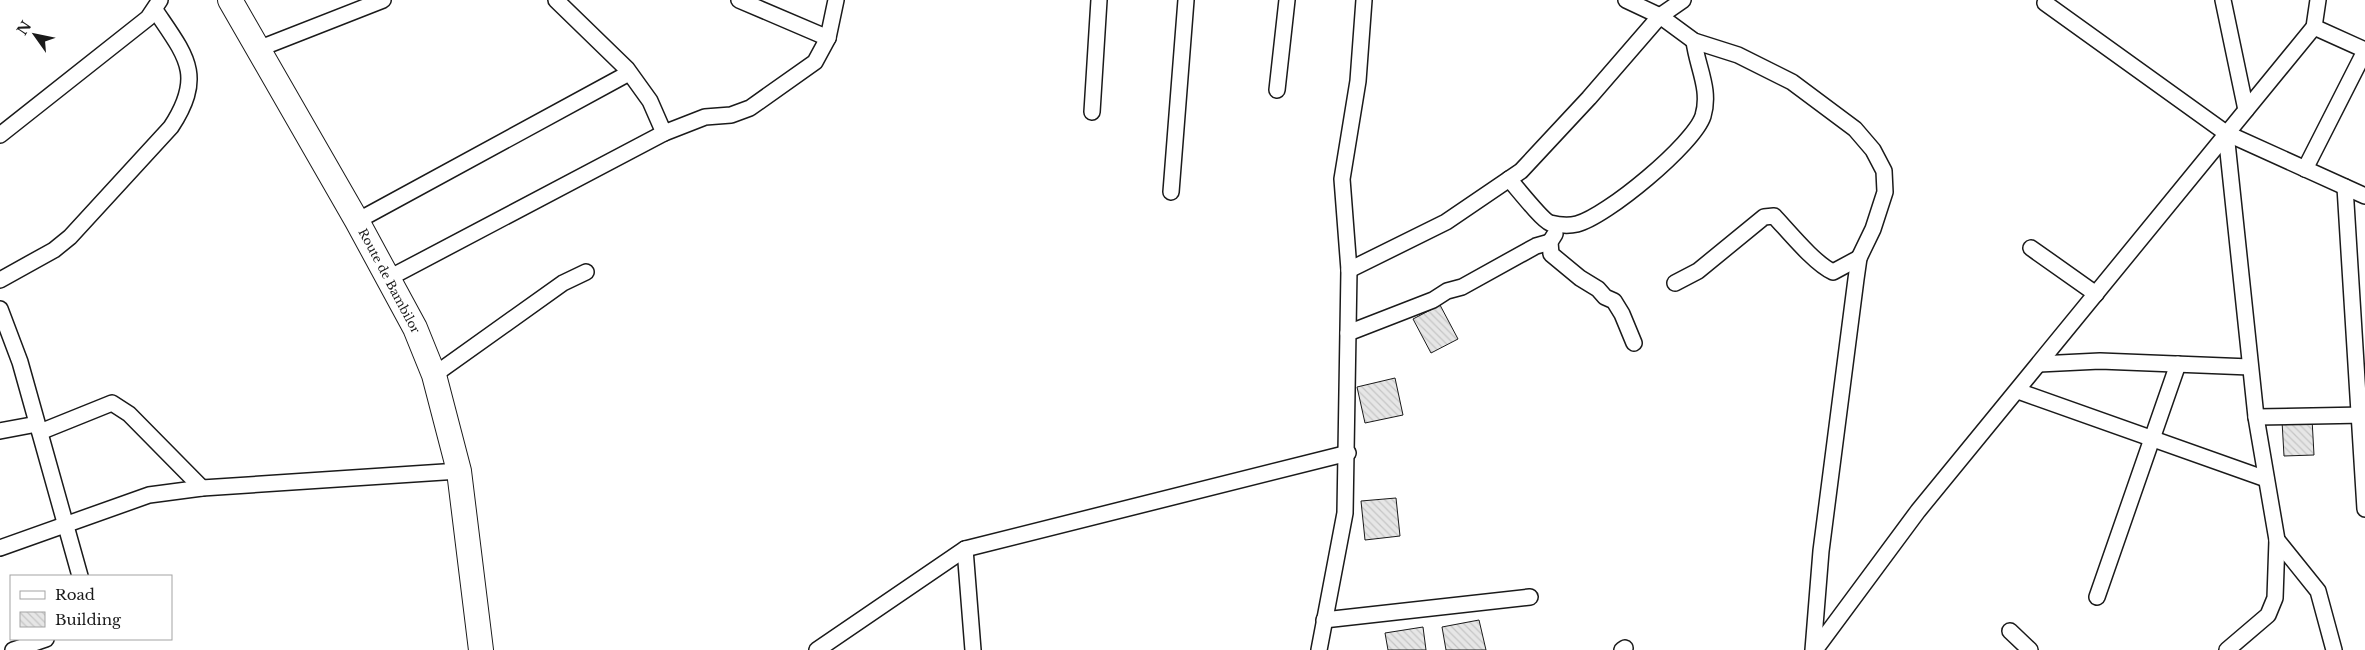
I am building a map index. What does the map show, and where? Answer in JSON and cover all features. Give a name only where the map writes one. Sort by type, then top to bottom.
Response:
[{"type":"main road","name":"Route de Bambilor","points":[[230,0],[357,220],[416,328],[434,375],[459,471],[481,650]]},
{"type":"street","points":[[258,50],[383,0]]},
{"type":"street","points":[[556,0],[628,69],[629,74],[650,101],[664,133]]},
{"type":"street","points":[[740,0],[828,38]]},
{"type":"street","points":[[388,278],[664,133],[705,117],[730,115],[750,108],[815,62],[828,38],[836,0]]},
{"type":"street","points":[[1092,112],[1098,0]]},
{"type":"street","points":[[1172,192],[1186,0]]},
{"type":"street","points":[[1277,90],[1287,0]]},
{"type":"street","points":[[1319,650],[1345,513],[1348,453],[1349,270],[1342,179],[1358,81],[1364,0]]},
{"type":"street","points":[[1626,0],[1660,16],[1694,41],[1738,55],[1792,82],[1855,129],[1874,150],[1884,171],[1885,192],[1873,229],[1860,258],[1821,551],[1814,650]]},
{"type":"street","points":[[1349,270],[1446,222],[1521,171],[1589,98],[1660,16],[1683,0]]},
{"type":"street","points":[[2223,0],[2246,110]]},
{"type":"street","points":[[1814,650],[1918,511],[2314,27],[2318,0]]},
{"type":"street","points":[[2045,3],[2226,133],[2365,196]]},
{"type":"street","points":[[0,135],[158,5],[189,68],[191,80],[183,108],[171,127],[70,237],[54,250],[0,280]]},
{"type":"street","points":[[2305,169],[2365,51],[2314,27]]},
{"type":"street","points":[[1509,179],[1534,206],[1540,216],[1548,222],[1576,224],[1612,206],[1680,147],[1703,117],[1706,82],[1696,61],[1694,41]]},
{"type":"street","points":[[357,220],[629,74]]},
{"type":"street","points":[[2226,133],[2256,417],[2276,540],[2275,598],[2268,615],[2227,650]]},
{"type":"street","points":[[2346,187],[2362,415],[2365,509]]},
{"type":"street","points":[[1675,283],[1698,271],[1764,217],[1774,216],[1808,250],[1821,267],[1833,272],[1860,258]]},
{"type":"street","points":[[1561,224],[1550,242],[1551,254],[1580,278],[1598,289],[1605,297],[1614,301],[1622,314],[1634,343]]},
{"type":"street","points":[[1348,333],[1433,300],[1536,246],[1550,242]]},
{"type":"street","points":[[2031,248],[2096,294]]},
{"type":"street","points":[[434,375],[563,283],[586,272]]},
{"type":"street","points":[[0,309],[20,362],[80,575]]},
{"type":"street","points":[[2040,364],[2100,361],[2250,367]]},
{"type":"street","points":[[2097,597],[2178,364]]},
{"type":"street","points":[[2018,390],[2266,478]]},
{"type":"street","points":[[0,431],[38,428],[112,403],[129,414],[202,488]]},
{"type":"street","points":[[2256,417],[2362,415]]},
{"type":"street","points":[[817,650],[965,549],[1348,453]]},
{"type":"street","points":[[0,548],[149,495],[202,488],[459,471]]},
{"type":"street","points":[[2276,540],[2318,591],[2334,650]]},
{"type":"street","points":[[965,549],[973,650]]},
{"type":"street","points":[[1324,620],[1530,597]]},
{"type":"street","points":[[2010,631],[2030,650]]},
{"type":"street","points":[[13,650],[43,640]]},
{"type":"building","points":[[1440,305],[1458,339],[1431,353],[1413,319]]},
{"type":"building","points":[[1395,378],[1403,415],[1365,423],[1357,387]]},
{"type":"building","points":[[2312,419],[2314,455],[2284,456],[2282,421]]},
{"type":"building","points":[[1396,498],[1400,536],[1365,540],[1361,501]]},
{"type":"building","points":[[1479,620],[1486,650],[1446,650],[1442,627]]},
{"type":"building","points":[[1423,627],[1426,650],[1388,650],[1385,633]]}]
